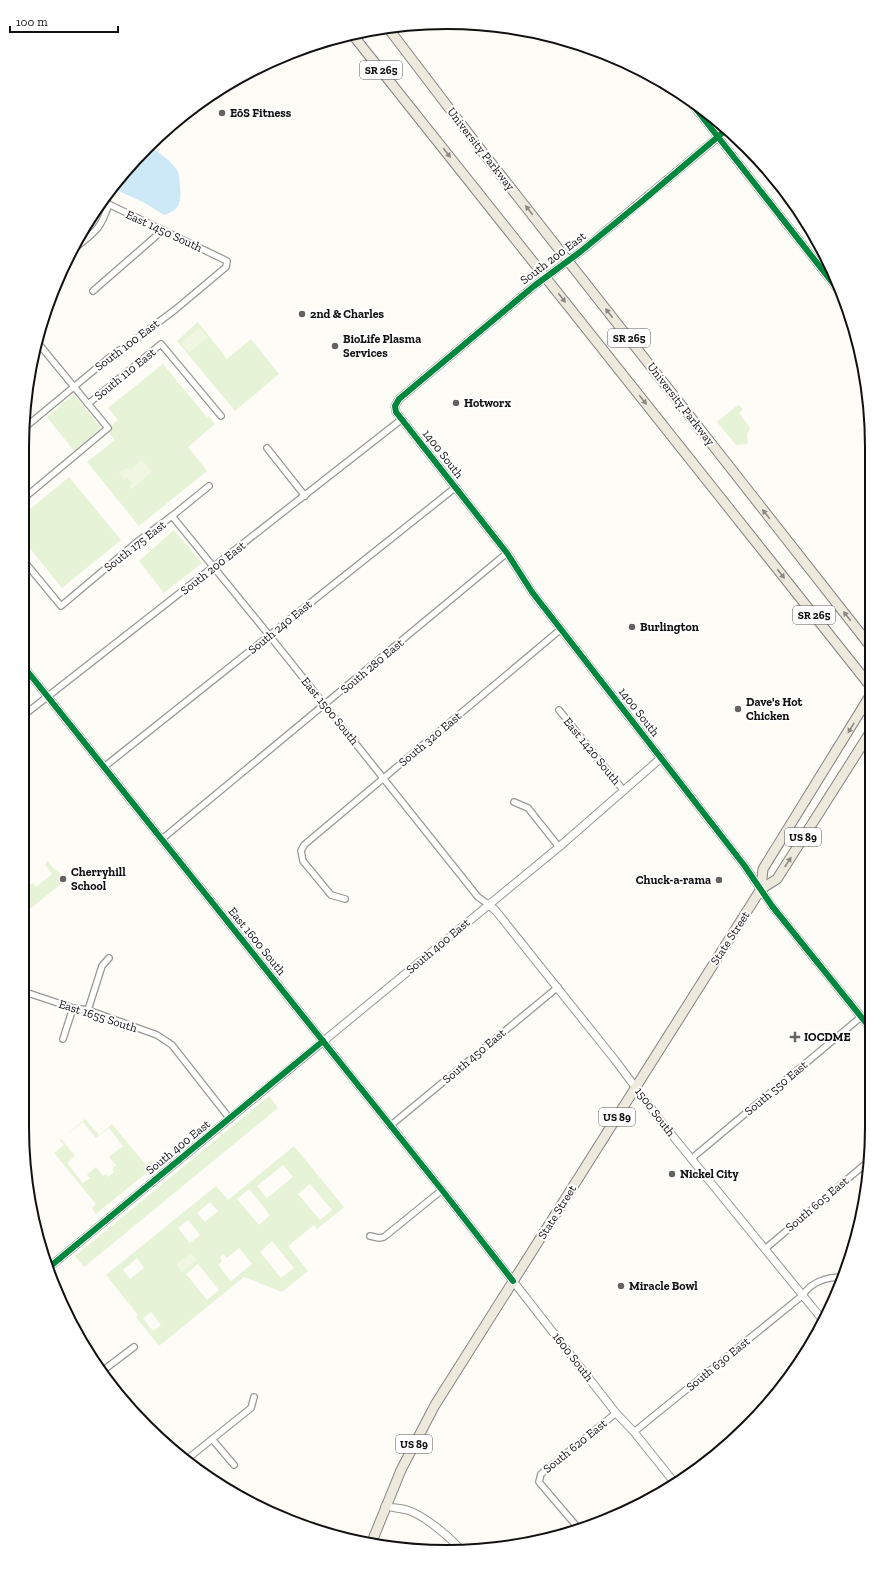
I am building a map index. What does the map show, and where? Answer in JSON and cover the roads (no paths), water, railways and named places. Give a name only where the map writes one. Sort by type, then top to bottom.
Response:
[{"type":"main road","name":"University Parkway","points":[[392,33],[568,261],[865,639]]},
{"type":"main road","name":"SR 265","points":[[356,39],[865,679]]},
{"type":"main road","name":"State Street","points":[[373,1538],[401,1470],[433,1409],[760,889],[763,869],[865,704]]},
{"type":"main road","name":"State Street","points":[[760,889],[776,879],[865,740]]},
{"type":"street","points":[[700,115],[828,275]]},
{"type":"street","name":"South 200 East","points":[[395,406],[399,399],[546,277],[642,202],[723,133]]},
{"type":"street","points":[[83,242],[96,232],[101,224],[108,204]]},
{"type":"street","name":"East 1450 South","points":[[108,204],[227,260]]},
{"type":"street","points":[[93,291],[163,230]]},
{"type":"street","name":"South 100 East","points":[[30,423],[116,352],[127,346],[202,288],[226,267],[227,260]]},
{"type":"street","name":"South 110 East","points":[[88,404],[162,344],[221,416]]},
{"type":"street","points":[[29,493],[108,428],[41,347]]},
{"type":"street","name":"1400 South","points":[[395,406],[396,412],[402,420],[507,553],[532,592],[744,865],[772,906],[865,1022]]},
{"type":"street","name":"South 200 East","points":[[29,711],[402,420]]},
{"type":"street","points":[[267,448],[304,496]]},
{"type":"street","name":"South 175 East","points":[[29,567],[61,606],[137,542],[209,486]]},
{"type":"street","name":"South 240 East","points":[[104,768],[456,487]]},
{"type":"street","name":"East 1500 South","points":[[172,516],[270,635],[478,897],[488,904]]},
{"type":"street","name":"South 280 East","points":[[162,840],[507,553]]},
{"type":"street","name":"South 320 East","points":[[345,899],[331,895],[303,861],[301,850],[304,845],[561,629]]},
{"type":"street","name":"East 1600 South","points":[[29,673],[473,1230]]},
{"type":"street","name":"East 1420 South","points":[[559,710],[624,792]]},
{"type":"street","name":"South 400 East","points":[[52,1265],[624,792],[661,758]]},
{"type":"street","points":[[514,802],[528,808],[559,846]]},
{"type":"street","name":"1500 South","points":[[488,904],[496,911],[558,987],[691,1159],[820,1316]]},
{"type":"street","points":[[88,1010],[102,966],[109,958]]},
{"type":"street","name":"South 450 East","points":[[390,1126],[558,987]]},
{"type":"street","name":"East 1655 South","points":[[29,993],[73,1008],[88,1010],[157,1035],[172,1045],[230,1118]]},
{"type":"street","points":[[63,1039],[73,1008]]},
{"type":"street","name":"South 550 East","points":[[691,1159],[861,1017]]},
{"type":"street","name":"South 605 East","points":[[765,1249],[863,1166]]},
{"type":"street","points":[[370,1236],[379,1238],[384,1237],[442,1190]]},
{"type":"street","name":"1600 South","points":[[473,1230],[616,1413],[634,1432],[672,1479]]},
{"type":"street","name":"South 630 East","points":[[634,1432],[802,1295],[807,1288],[826,1278],[837,1277]]},
{"type":"street","points":[[106,1368],[134,1347]]},
{"type":"street","points":[[190,1457],[251,1408],[254,1397]]},
{"type":"street","name":"South 620 East","points":[[575,1525],[539,1482],[541,1474],[616,1413]]},
{"type":"street","points":[[212,1439],[234,1465]]},
{"type":"street","points":[[385,1506],[408,1511],[430,1522],[457,1545]]},
{"type":"water","points":[[153,149],[167,159],[177,170],[179,174],[180,200],[177,208],[164,215],[143,202],[117,190]]},
{"type":"place","name":"EōS Fitness","points":[[222,113]]},
{"type":"place","name":"2nd & Charles","points":[[302,314]]},
{"type":"place","name":"BioLife Plasma Services","points":[[335,346]]},
{"type":"place","name":"Hotworx","points":[[456,403]]},
{"type":"place","name":"Burlington","points":[[632,627]]},
{"type":"place","name":"Dave's Hot Chicken","points":[[738,709]]},
{"type":"place","name":"Cherryhill School","points":[[63,879]]},
{"type":"place","name":"Chuck-a-rama","points":[[719,880]]},
{"type":"place","name":"IOCDME","points":[[795,1037]]},
{"type":"place","name":"Nickel City","points":[[672,1174]]},
{"type":"place","name":"Miracle Bowl","points":[[621,1286]]}]
